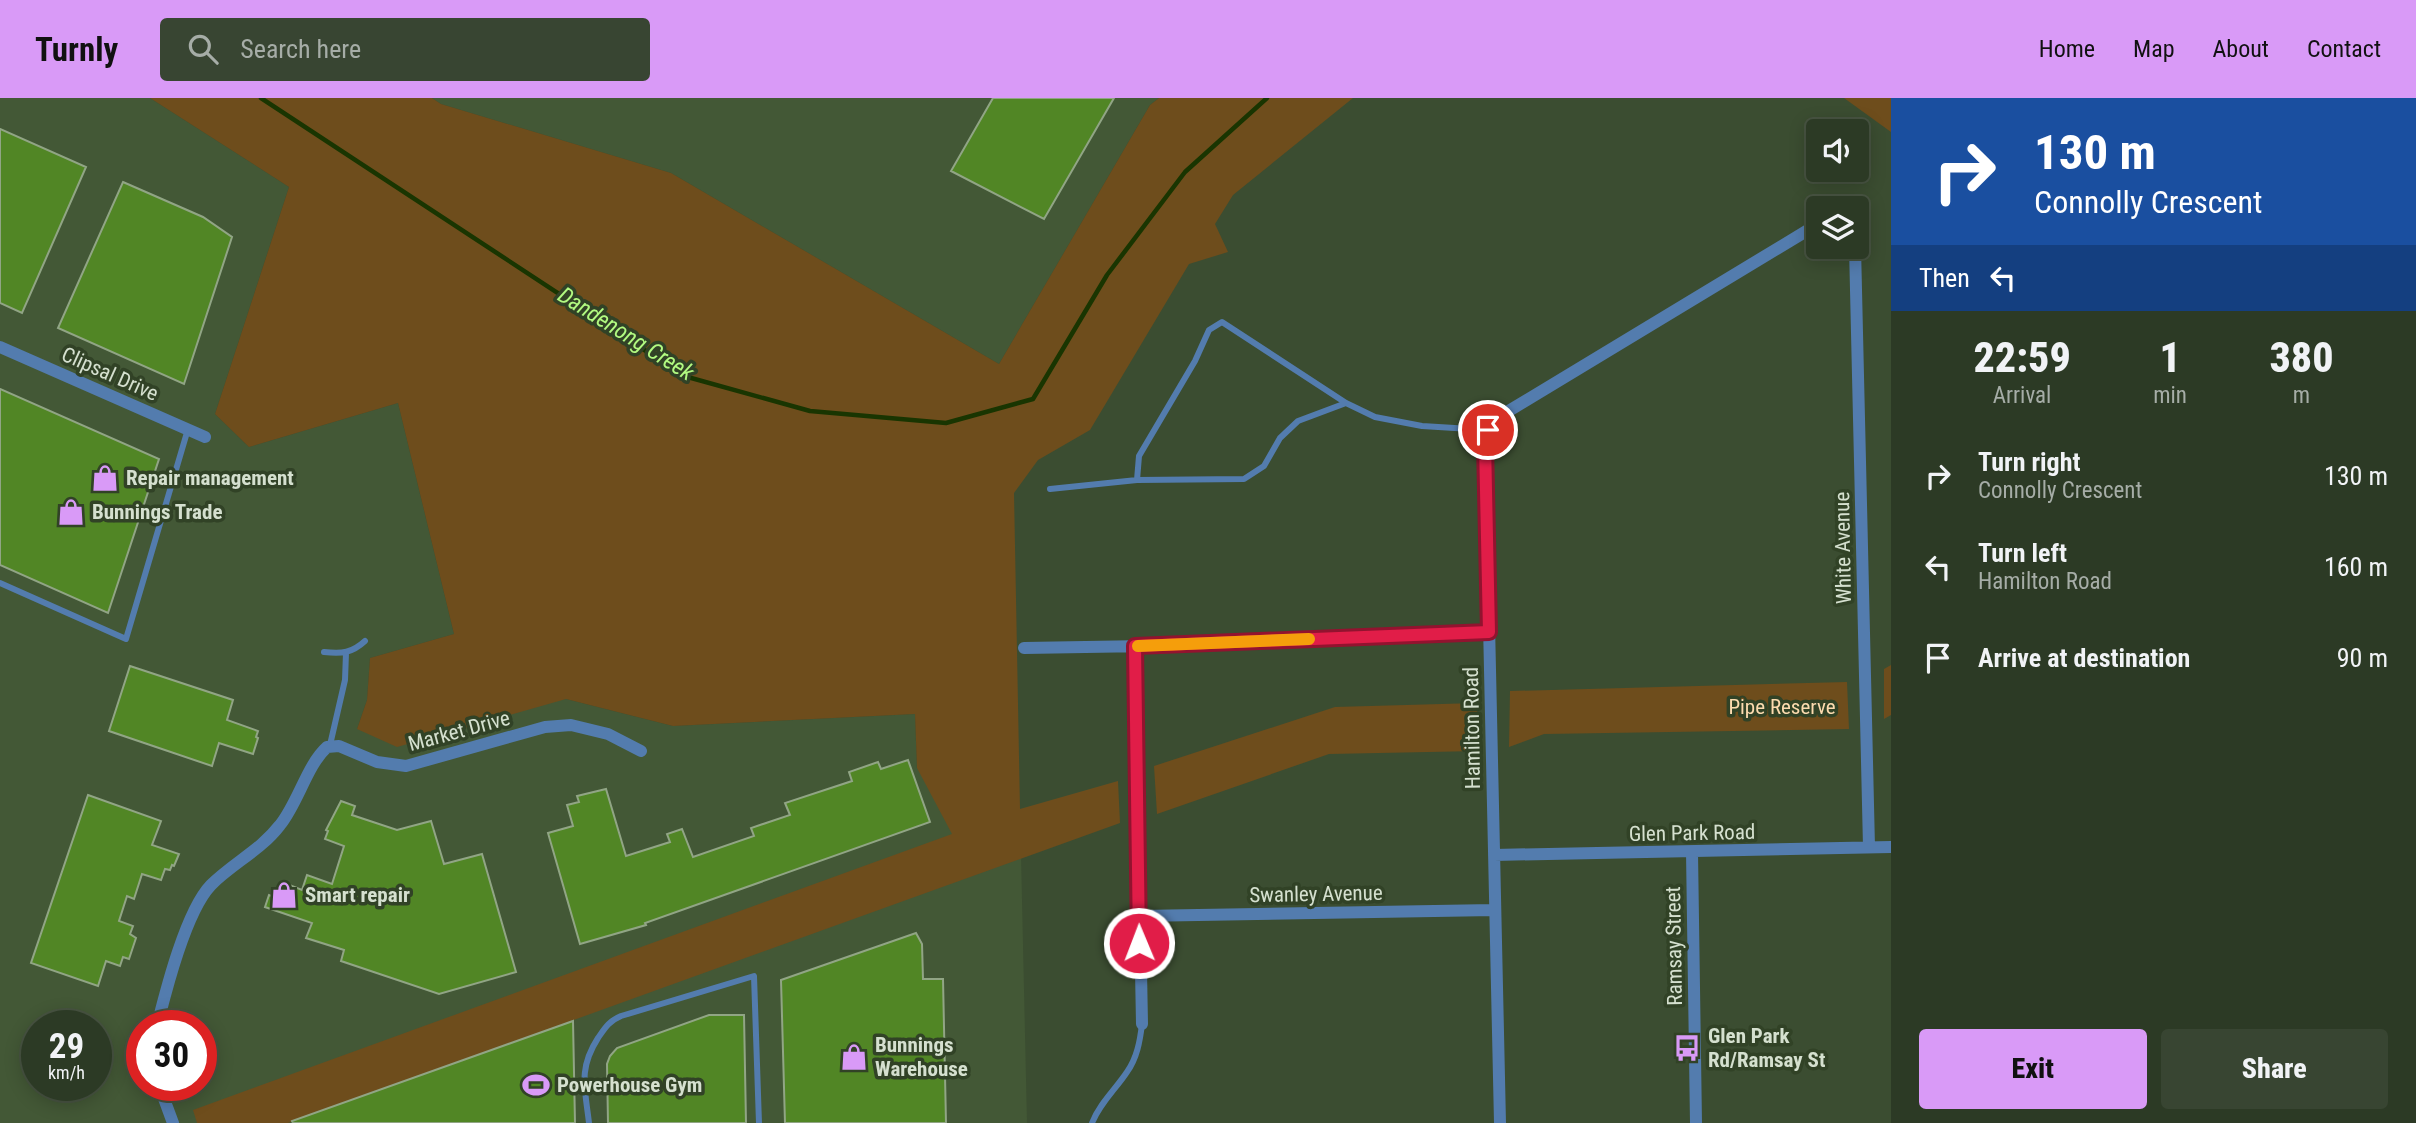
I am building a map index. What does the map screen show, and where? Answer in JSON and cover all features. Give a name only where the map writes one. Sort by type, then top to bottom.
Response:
[{"type":"street","points":[[1488,430],[1497,418],[1806,231]]},
{"type":"street","name":"White Avenue","points":[[1855,259],[1869,847]]},
{"type":"street","name":"Clipsal Drive","points":[[0,347],[205,437]]},
{"type":"street","name":"Hamilton Road","points":[[1488,430],[1485,443],[1500,1123]]},
{"type":"street","points":[[1024,648],[1489,632]]},
{"type":"street","points":[[1135,646],[1142,1024]]},
{"type":"street","name":"Market Drive","points":[[330,745],[339,746],[377,762],[406,766],[545,727],[571,725],[608,734],[641,751]]},
{"type":"street","points":[[162,1010],[188,924],[202,897],[219,878],[273,834],[286,817],[321,754],[330,745]]},
{"type":"street","name":"Glen Park Road","points":[[1494,855],[1891,847]]},
{"type":"street","name":"Ramsay Street","points":[[1692,852],[1696,1123]]},
{"type":"street","name":"Swanley Avenue","points":[[1139,916],[1494,909]]},
{"type":"street","points":[[165,1101],[173,1123]]},
{"type":"lane","points":[[1138,481],[1139,456],[1195,360],[1209,330],[1222,321],[1346,403],[1375,417],[1422,426],[1488,430]]},
{"type":"lane","points":[[1050,489],[1138,481],[1244,479],[1264,467],[1280,438],[1298,421],[1346,403]]},
{"type":"lane","points":[[0,583],[127,639],[188,429]]},
{"type":"lane","points":[[324,652],[346,653],[365,641]]},
{"type":"lane","points":[[330,745],[345,680],[346,653]]},
{"type":"lane","points":[[589,1123],[585,1066],[587,1055],[607,1024],[621,1016],[754,976],[759,1123]]},
{"type":"lane","points":[[1092,1123],[1097,1110],[1128,1071],[1139,1048],[1142,1024]]},
{"type":"shaded area","points":[[0,98],[150,98],[289,187],[215,414],[249,447],[398,403],[454,634],[370,658],[367,700],[357,729],[566,699],[673,726],[915,714],[917,768],[1020,810],[1027,1123],[0,1123]]},
{"type":"shaded area","points":[[432,98],[1159,98],[1150,105],[999,364],[671,173],[441,104]]},
{"type":"green space","points":[[150,98],[432,98],[441,104],[671,173],[999,364],[1150,105],[1159,98],[1353,98],[1233,195],[1215,224],[1228,252],[1189,264],[1090,430],[1038,460],[1014,493],[1020,809],[1118,781],[1120,823],[288,1123],[197,1123],[193,1110],[952,834],[917,768],[915,714],[673,726],[566,699],[397,747],[357,729],[367,700],[370,658],[454,634],[398,403],[249,447],[215,414],[289,187]]},
{"type":"green space","points":[[1844,98],[1891,98],[1891,132]]},
{"type":"green space","name":"Pipe Reserve","points":[[1891,665],[1891,715],[1884,719],[1884,669]]},
{"type":"green space","name":"Pipe Reserve","points":[[1847,682],[1849,729],[1544,734],[1509,747],[1510,691]]},
{"type":"green space","points":[[1477,703],[1478,751],[1329,754],[1157,814],[1154,766],[1335,707]]},
{"type":"building","points":[[993,98],[1114,98],[1044,219],[951,171]]},
{"type":"building","points":[[0,129],[86,167],[22,313],[0,303]]},
{"type":"building","points":[[123,182],[203,217],[232,237],[184,384],[58,328]]},
{"type":"building","name":"Bunnings Trade","points":[[0,389],[159,459],[108,613],[0,565]]},
{"type":"building","points":[[130,666],[233,700],[227,720],[258,731],[253,754],[219,743],[212,766],[109,731]]},
{"type":"building","points":[[908,760],[930,822],[645,923],[646,925],[580,944],[548,833],[573,826],[567,805],[579,802],[577,796],[606,789],[626,856],[670,842],[667,834],[682,829],[693,857],[754,836],[751,828],[790,815],[785,803],[852,781],[849,772],[878,762],[881,769]]},
{"type":"building","points":[[88,795],[161,821],[152,845],[179,854],[174,866],[172,865],[170,870],[165,869],[161,880],[142,874],[134,899],[127,896],[119,921],[133,926],[130,934],[136,938],[129,959],[123,957],[120,966],[106,961],[98,986],[31,963]]},
{"type":"building","points":[[341,801],[355,806],[352,815],[397,830],[431,821],[444,864],[482,854],[516,972],[439,994],[341,961],[344,950],[306,938],[312,923],[265,907],[269,895],[277,898],[282,882],[302,890],[307,875],[332,884],[344,846],[325,839],[326,830]]},
{"type":"building","points":[[916,933],[922,944],[923,979],[943,979],[946,1123],[785,1123],[781,980]]},
{"type":"building","points":[[709,1015],[744,1015],[746,1123],[608,1123],[607,1064],[617,1048]]},
{"type":"building","points":[[573,1021],[575,1123],[292,1121]]},
{"type":"waterway","name":"Dandenong Creek","points":[[261,98],[684,376],[810,411],[946,423],[1033,399],[1107,275],[1185,172],[1267,98]]},
{"type":"slow traffic","points":[[1138,646],[1309,639]]},
{"type":"place","name":"Repair management","points":[[105,478]]},
{"type":"place","name":"Bunnings Trade","points":[[71,512]]},
{"type":"place","name":"Smart repair","points":[[284,895]]},
{"type":"place","name":"Glen Park Rd/Ramsay St","points":[[1687,1048]]},
{"type":"place","name":"Bunnings Warehouse","points":[[854,1057]]},
{"type":"place","name":"Powerhouse Gym","points":[[536,1085]]},
{"type":"route","points":[[1139,943],[1135,646],[1489,632],[1485,443],[1488,430]]}]
